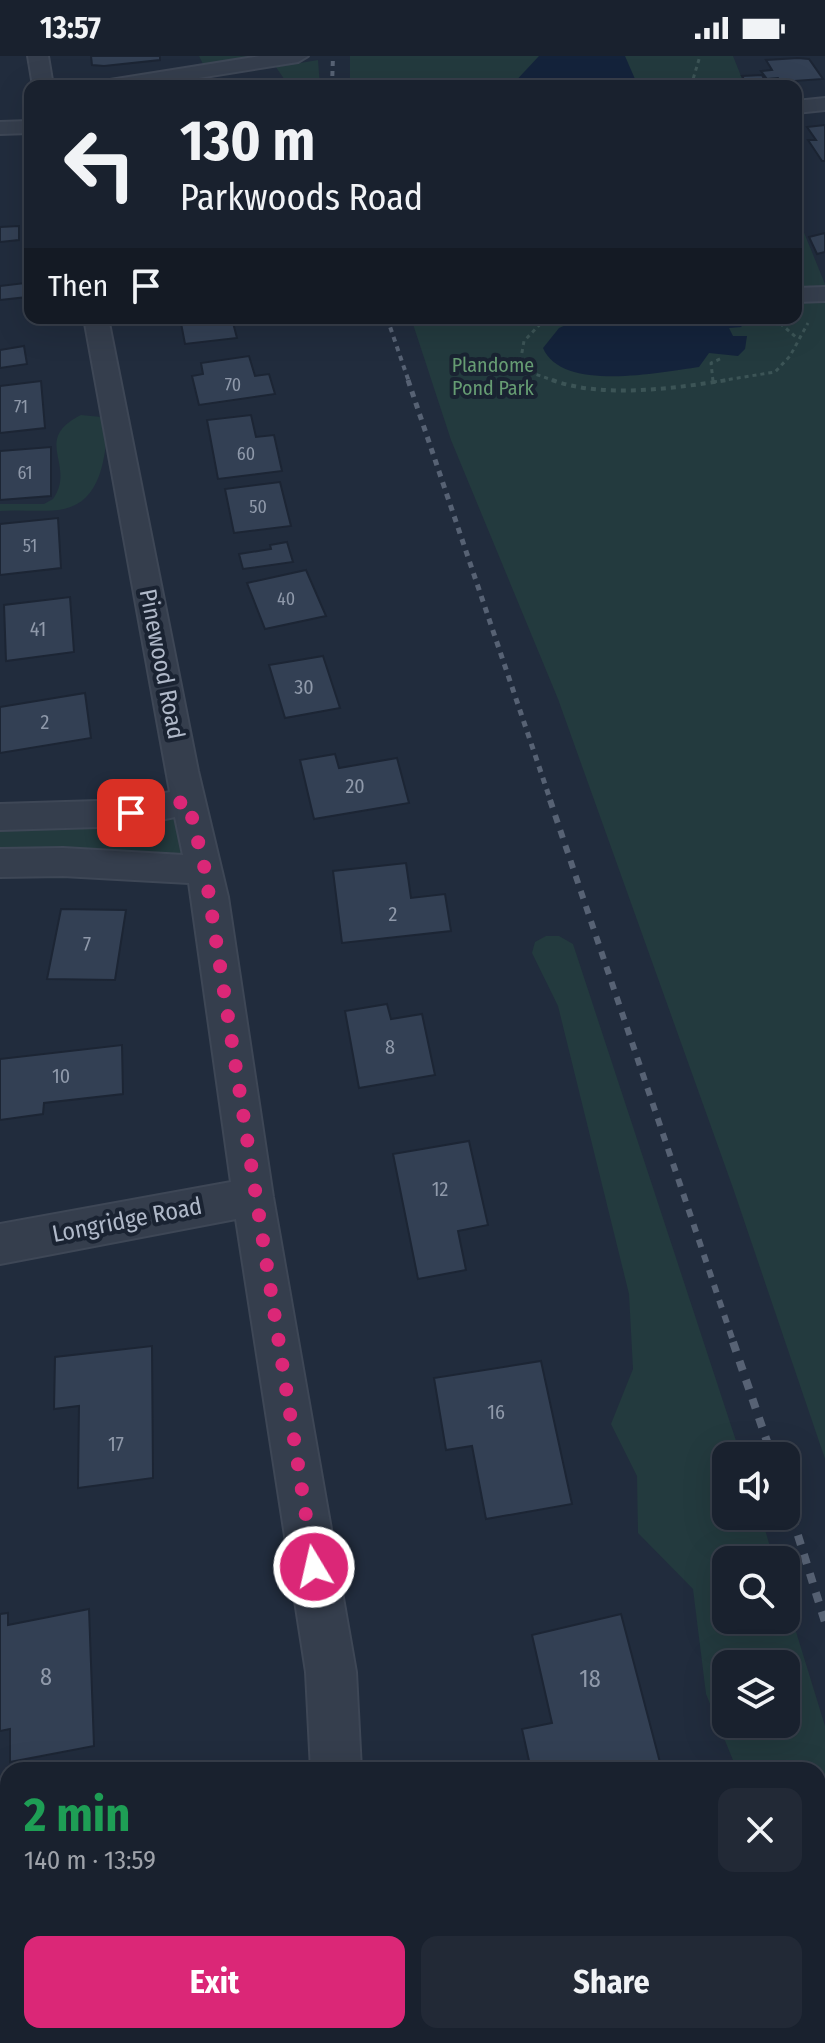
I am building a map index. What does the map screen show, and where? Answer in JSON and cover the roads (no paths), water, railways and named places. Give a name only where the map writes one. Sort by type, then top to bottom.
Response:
[{"type":"street","points":[[38,56],[43,80]]},
{"type":"street","points":[[155,80],[295,56]]},
{"type":"street","points":[[170,80],[178,77]]},
{"type":"street","points":[[802,106],[825,104]]},
{"type":"street","points":[[0,128],[24,127]]},
{"type":"street","points":[[802,295],[825,294]]},
{"type":"street","name":"Pinewood Road","points":[[97,324],[188,801],[205,870],[237,1067],[253,1197],[331,1672],[336,1762]]},
{"type":"street","points":[[0,817],[131,813],[188,801]]},
{"type":"street","points":[[0,863],[63,862],[205,870]]},
{"type":"street","name":"Longridge Road","points":[[0,1244],[253,1197]]},
{"type":"water","points":[[539,56],[625,56],[635,80],[517,80]]},
{"type":"water","points":[[568,324],[739,324],[742,327],[729,328],[733,336],[747,336],[745,349],[738,356],[709,353],[699,367],[614,376],[570,371],[554,362],[543,348],[559,328]]},
{"type":"railway","points":[[332,80],[333,56]]},
{"type":"railway","points":[[389,324],[409,382]]},
{"type":"railway","points":[[408,380],[551,802]]},
{"type":"railway","points":[[550,800],[734,1344]]},
{"type":"railway","points":[[733,1342],[767,1442]]},
{"type":"railway","points":[[796,1530],[825,1622]]},
{"type":"park label","name":"Plandome Pond Park","points":[[493,376]]}]
